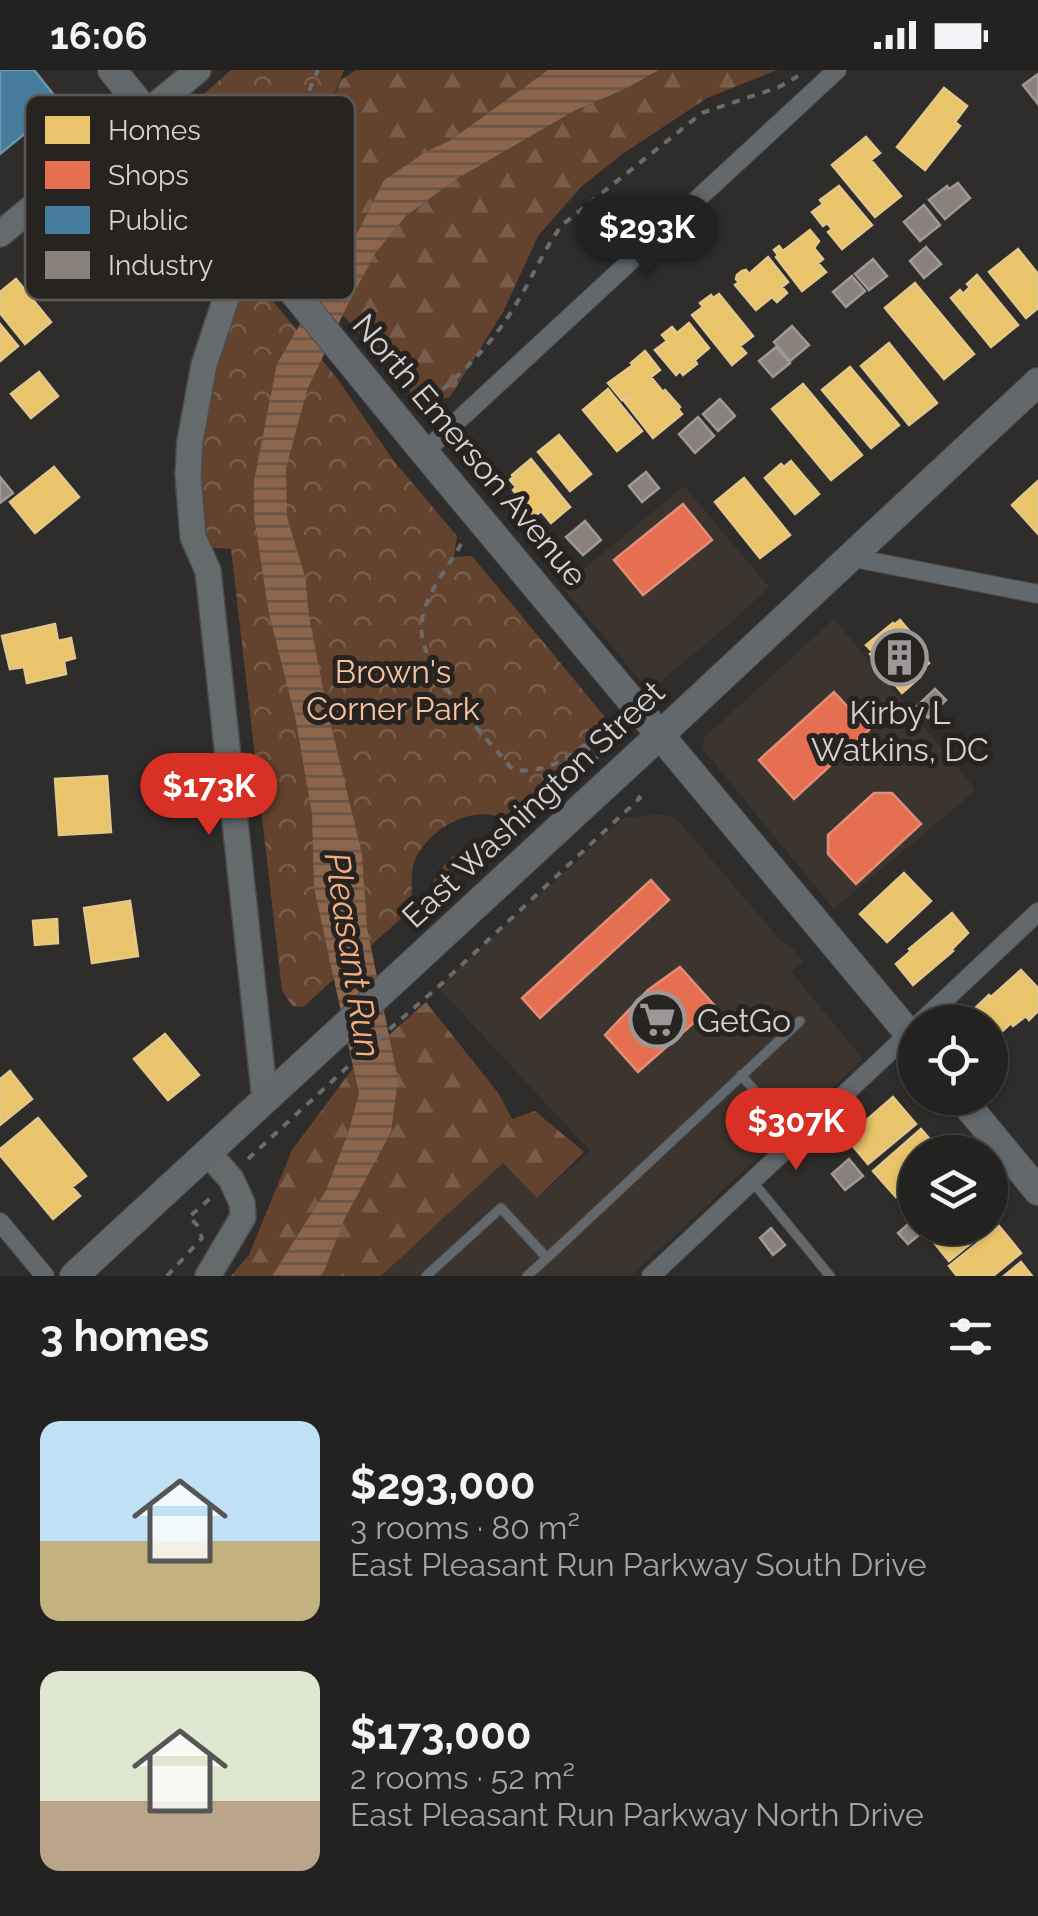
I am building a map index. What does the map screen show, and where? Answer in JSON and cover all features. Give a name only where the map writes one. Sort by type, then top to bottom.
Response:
[{"type":"main road","name":"North Emerson Avenue","points":[[112,70],[132,95]]},
{"type":"main road","name":"North Emerson Avenue","points":[[300,300],[431,446],[661,734],[898,1012]]},
{"type":"main road","name":"East Washington Street","points":[[74,1276],[1038,382]]},
{"type":"main road","points":[[975,1115],[1038,1191]]},
{"type":"street","points":[[168,95],[198,70]]},
{"type":"street","points":[[431,446],[837,70]]},
{"type":"street","points":[[0,234],[25,213]]},
{"type":"street","points":[[226,300],[204,365],[192,420],[188,474],[193,537],[208,571],[265,1100]]},
{"type":"street","points":[[849,557],[1038,594]]},
{"type":"street","points":[[943,1005],[1038,912]]},
{"type":"street","points":[[650,1276],[898,1048]]},
{"type":"street","points":[[208,1153],[231,1179],[244,1217],[208,1276]]},
{"type":"street","points":[[0,1222],[45,1276]]},
{"type":"lane","points":[[528,1276],[800,1021]]},
{"type":"lane","points":[[741,1074],[798,1139]]},
{"type":"lane","points":[[752,1181],[830,1276]]},
{"type":"lane","points":[[426,1276],[501,1208],[547,1258]]},
{"type":"path","points":[[307,95],[318,70]]},
{"type":"path","points":[[431,446],[409,401],[428,402],[485,350],[519,300],[546,246],[562,226],[702,113],[780,87],[808,70]]},
{"type":"path","points":[[460,544],[422,617],[423,645],[438,676],[513,770],[533,772],[549,767],[575,752],[611,722]]},
{"type":"path","points":[[256,1150],[640,798]]},
{"type":"path","points":[[167,1276],[202,1238],[189,1217],[206,1203]]},
{"type":"shaded area","points":[[684,486],[769,587],[649,691],[562,587]]},
{"type":"shaded area","points":[[834,619],[976,790],[834,909],[702,748],[705,737]]},
{"type":"shaded area","points":[[661,814],[675,817],[781,941],[789,944],[803,962],[791,972],[863,1059],[631,1276],[381,1276],[503,1163],[537,1198],[590,1151],[438,987],[624,818]]},
{"type":"green space","points":[[231,70],[344,70],[334,95],[203,95]]},
{"type":"green space","points":[[356,70],[548,70],[449,141],[384,180],[355,237],[355,95],[335,95],[341,80]]},
{"type":"green space","points":[[659,70],[777,70],[707,98],[621,155],[581,187],[538,236],[503,312],[450,397],[418,401],[342,314],[350,300],[355,300],[355,290],[375,254],[406,216],[455,180],[574,111]]},
{"type":"green space","name":"Brown's Corner Park","points":[[235,300],[272,300],[337,378],[393,460],[457,536],[454,557],[472,556],[605,717],[582,751],[516,797],[500,817],[488,814],[463,818],[429,839],[415,860],[407,913],[303,1007],[292,1006],[282,990],[231,549],[202,547],[196,457],[212,362]]},
{"type":"green space","points":[[582,751],[585,753],[530,803],[525,799],[516,807],[520,812],[508,822],[501,822],[505,807],[516,797]]},
{"type":"green space","points":[[484,842],[434,889],[433,882],[454,855]]},
{"type":"green space","points":[[426,1002],[499,1094],[512,1119],[535,1111],[584,1152],[537,1198],[503,1163],[381,1276],[320,1276],[398,1079],[389,1035]]},
{"type":"green space","points":[[353,1068],[359,1094],[326,1190],[272,1276],[231,1276],[249,1255],[292,1150]]},
{"type":"water","name":"Pleasant Run","points":[[548,70],[659,70],[574,111],[455,180],[406,216],[375,254],[355,291],[355,237],[384,180],[449,141]]},
{"type":"water","name":"Pleasant Run","points":[[314,300],[350,300],[307,390],[286,468],[287,517],[305,577],[327,709],[362,854],[367,928],[398,1079],[391,1132],[345,1218],[320,1276],[272,1276],[326,1190],[359,1094],[314,888],[312,813],[295,716],[269,614],[254,516],[254,481],[277,364]]},
{"type":"building: Homes","points":[[944,88],[967,106],[955,122],[960,126],[925,170],[897,147]]},
{"type":"building: Homes","points":[[866,137],[880,153],[871,160],[901,196],[875,217],[832,165]]},
{"type":"building: Homes","points":[[839,186],[872,225],[842,249],[828,232],[832,229],[827,223],[823,226],[812,212],[823,204],[820,200]]},
{"type":"building: Homes","points":[[810,230],[819,241],[814,248],[823,259],[818,263],[826,272],[802,291],[774,250],[779,246],[783,251]]},
{"type":"building: Homes","points":[[1018,249],[1038,274],[1038,308],[1026,318],[989,272]]},
{"type":"building: Homes","points":[[768,257],[788,282],[782,287],[787,293],[777,302],[772,297],[756,310],[735,285],[739,282],[736,279],[742,271],[749,274]]},
{"type":"building: Homes","points":[[977,275],[1018,325],[991,347],[951,298],[960,290],[963,294]]},
{"type":"building: Homes","points":[[16,279],[25,290],[25,300],[33,300],[51,322],[25,344],[0,313],[0,292]]},
{"type":"building: Homes","points":[[915,283],[974,354],[944,379],[885,308]]},
{"type":"building: Homes","points":[[719,294],[753,336],[740,346],[746,353],[732,365],[692,315],[703,307],[700,303]]},
{"type":"building: Homes","points":[[689,323],[709,348],[695,360],[697,364],[683,375],[680,371],[676,375],[655,350],[667,341],[662,335],[672,327],[677,333]]},
{"type":"building: Homes","points":[[0,324],[18,346],[0,361]]},
{"type":"building: Homes","points":[[889,343],[937,403],[909,425],[861,366]]},
{"type":"building: Homes","points":[[645,351],[660,370],[651,377],[682,414],[653,438],[624,401],[629,397],[622,400],[608,383]]},
{"type":"building: Homes","points":[[850,367],[899,425],[871,448],[822,390]]},
{"type":"building: Homes","points":[[39,372],[58,396],[31,418],[11,394]]},
{"type":"building: Homes","points":[[803,384],[862,455],[831,480],[772,409]]},
{"type":"building: Homes","points":[[608,389],[642,431],[617,451],[583,410]]},
{"type":"building: Homes","points":[[559,435],[591,474],[570,491],[538,452]]},
{"type":"building: Homes","points":[[531,459],[570,507],[551,523],[541,511],[534,517],[513,490],[516,487],[510,480],[512,475]]},
{"type":"building: Homes","points":[[791,461],[819,494],[795,514],[765,478]]},
{"type":"building: Homes","points":[[54,467],[79,497],[35,533],[10,502]]},
{"type":"building: Homes","points":[[744,478],[790,535],[760,558],[715,502]]},
{"type":"building: Homes","points":[[1038,481],[1038,534],[1012,505]]},
{"type":"building: Homes","name":"Kirby L Watkins, DC","points":[[900,620],[911,633],[906,637],[929,663],[902,693],[866,645]]},
{"type":"building: Homes","points":[[55,624],[58,641],[71,638],[75,658],[64,661],[66,674],[27,683],[24,667],[10,669],[2,636]]},
{"type":"building: Homes","points":[[107,776],[111,832],[59,835],[55,779]]},
{"type":"building: Homes","points":[[904,873],[931,901],[887,942],[860,914]]},
{"type":"building: Homes","points":[[130,901],[138,956],[92,963],[84,908]]},
{"type":"building: Homes","points":[[952,913],[968,933],[913,985],[896,964]]},
{"type":"building: Homes","points":[[57,919],[58,943],[35,945],[33,921]]},
{"type":"building: Homes","points":[[1021,970],[1038,988],[1038,1011],[1029,1020],[1026,1016],[1008,1026],[1008,1005],[978,1005]]},
{"type":"building: Homes","points":[[165,1034],[199,1075],[168,1100],[134,1059]]},
{"type":"building: Homes","points":[[10,1071],[32,1099],[0,1125],[0,1079]]},
{"type":"building: Homes","points":[[893,1097],[898,1103],[898,1115],[908,1115],[916,1124],[898,1135],[868,1164],[846,1138]]},
{"type":"building: Homes","points":[[38,1118],[86,1176],[72,1187],[80,1196],[53,1219],[0,1155],[0,1149]]},
{"type":"building: Homes","points":[[898,1149],[898,1195],[896,1197],[873,1171]]},
{"type":"building: Homes","points":[[1008,1237],[1021,1253],[993,1276],[957,1276],[949,1266],[975,1245],[1008,1245]]},
{"type":"building: Homes","points":[[936,1245],[968,1245],[949,1261]]},
{"type":"building: Homes","points":[[1021,1262],[1032,1276],[1004,1276]]},
{"type":"building: Shops","points":[[683,504],[712,540],[643,595],[614,560]]},
{"type":"building: Shops","points":[[834,692],[869,730],[794,799],[759,760]]},
{"type":"building: Shops","points":[[874,793],[892,793],[921,824],[856,884],[828,854],[828,835]]},
{"type":"building: Shops","points":[[651,880],[669,900],[540,1018],[522,998]]},
{"type":"building: Shops","name":"GetGo","points":[[680,967],[714,1005],[638,1072],[605,1035],[648,990]]},
{"type":"building: Public","points":[[0,70],[34,70],[54,95],[25,95],[25,134],[0,154]]},
{"type":"building: Industry","points":[[1038,74],[1038,104],[1023,85]]},
{"type":"building: Industry","points":[[958,183],[970,198],[945,219],[929,200]]},
{"type":"building: Industry","points":[[924,205],[940,225],[920,241],[904,222]]},
{"type":"building: Industry","points":[[926,247],[941,264],[924,278],[910,261]]},
{"type":"building: Industry","points":[[873,259],[887,276],[869,290],[855,274]]},
{"type":"building: Industry","points":[[852,276],[865,291],[846,307],[833,292]]},
{"type":"building: Industry","points":[[792,326],[809,345],[790,361],[774,342]]},
{"type":"building: Industry","points":[[776,347],[790,363],[773,377],[759,361]]},
{"type":"building: Industry","points":[[720,399],[735,416],[718,431],[703,414]]},
{"type":"building: Industry","points":[[698,417],[714,436],[695,453],[679,434]]},
{"type":"building: Industry","points":[[646,472],[659,488],[642,502],[629,486]]},
{"type":"building: Industry","points":[[0,477],[13,493],[0,503]]},
{"type":"building: Industry","points":[[585,521],[601,540],[583,555],[566,537]]},
{"type":"building: Industry","points":[[935,689],[946,700],[928,718],[917,706]]},
{"type":"building: Industry","points":[[849,1159],[863,1176],[845,1190],[832,1174]]},
{"type":"building: Industry","points":[[771,1228],[785,1245],[773,1255],[760,1238]]},
{"type":"place","name":"Kirby L Watkins, DC","points":[[900,658]]},
{"type":"place","name":"GetGo","points":[[658,1020]]}]
